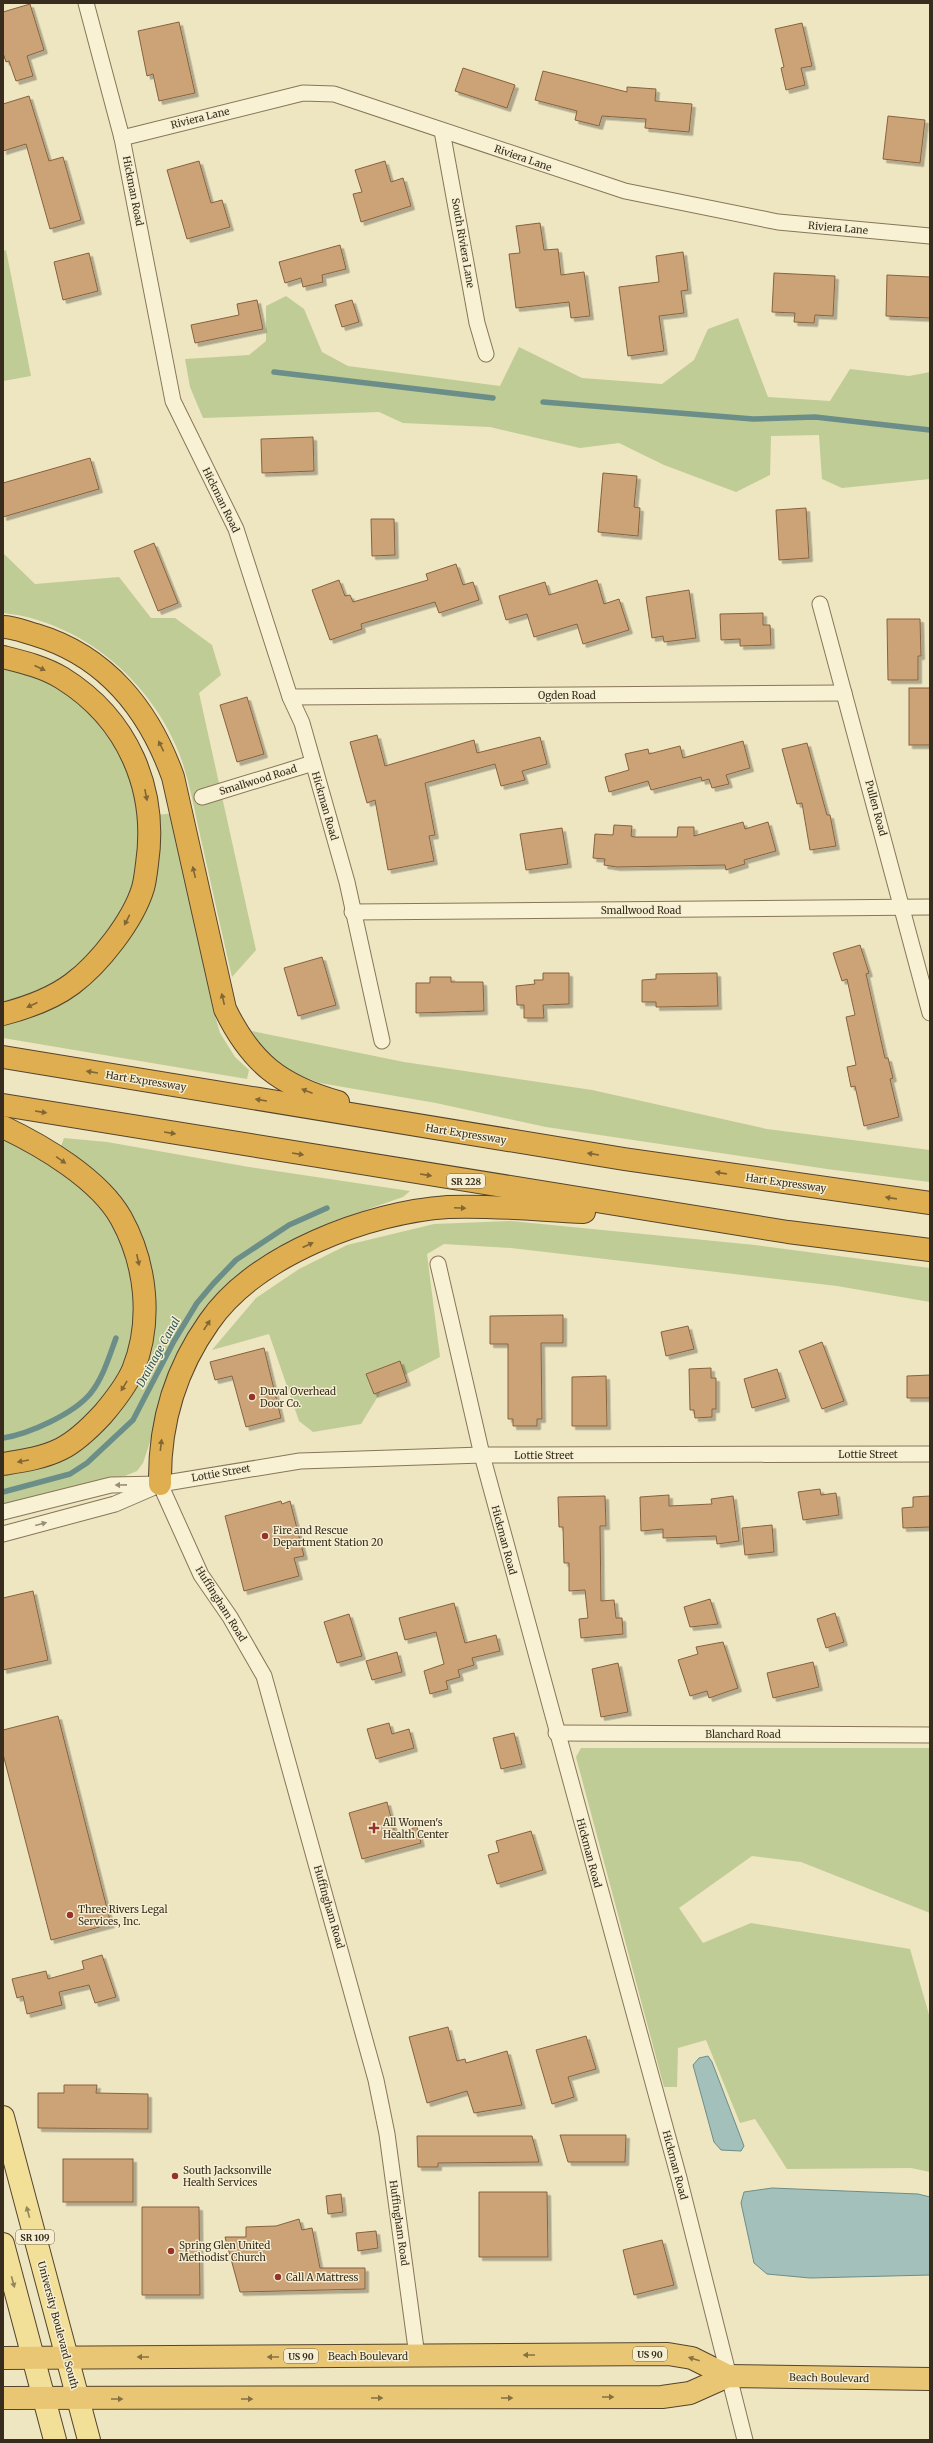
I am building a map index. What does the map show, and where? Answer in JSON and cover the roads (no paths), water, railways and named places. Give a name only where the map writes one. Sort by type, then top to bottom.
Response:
[{"type":"highway","points":[[3,626],[58,642],[87,660],[112,678],[133,700],[149,722],[163,749],[173,777],[225,1009],[237,1033],[253,1055],[272,1073],[299,1088],[326,1099],[438,1129]]},
{"type":"highway","points":[[3,656],[30,664],[62,678],[86,696],[110,721],[132,753],[147,794],[150,840],[143,889],[123,928],[102,958],[71,985],[28,1007],[3,1014]]},
{"type":"highway","name":"Hart Expressway","points":[[3,1058],[438,1129],[739,1176],[930,1203]]},
{"type":"highway","name":"SR 228","points":[[3,1105],[788,1232],[930,1250]]},
{"type":"highway","points":[[3,1127],[32,1140],[65,1162],[93,1185],[120,1217],[137,1253],[144,1288],[144,1329],[133,1370],[116,1399],[92,1427],[61,1449],[28,1461],[3,1464]]},
{"type":"highway","points":[[160,1484],[160,1454],[164,1425],[180,1375],[193,1348],[209,1321],[232,1297],[257,1276],[291,1253],[324,1238],[362,1224],[400,1214],[448,1208],[689,1216]]},
{"type":"highway","name":"Beach Boulevard","points":[[3,2358],[668,2354],[704,2362],[728,2376]]},
{"type":"highway","name":"Beach Boulevard","points":[[3,2398],[662,2397],[676,2396],[704,2388],[728,2376],[930,2379]]},
{"type":"main road","name":"University Boulevard South","points":[[3,2117],[89,2440]]},
{"type":"main road","name":"SR 109","points":[[3,2244],[55,2440]]},
{"type":"street","name":"Hickman Road","points":[[86,3],[122,138],[173,401],[236,529],[290,697],[302,723],[347,882],[352,912],[382,1040]]},
{"type":"street","name":"Riviera Lane","points":[[122,138],[303,93],[334,94],[625,191],[778,222],[930,236]]},
{"type":"street","name":"South Riviera Lane","points":[[442,131],[477,323],[486,354]]},
{"type":"street","name":"Pullen Road","points":[[820,604],[903,907],[930,1013]]},
{"type":"street","name":"Ogden Road","points":[[290,697],[844,693]]},
{"type":"street","name":"Smallwood Road","points":[[202,797],[313,763]]},
{"type":"street","name":"Smallwood Road","points":[[352,912],[930,907]]},
{"type":"street","name":"Hickman Road","points":[[438,1264],[482,1455],[556,1733],[678,2178],[745,2440]]},
{"type":"street","name":"Lottie Street","points":[[3,1512],[111,1485],[160,1484],[300,1461],[482,1455],[930,1454]]},
{"type":"street","name":"Lottie Street","points":[[3,1534],[114,1504],[160,1484]]},
{"type":"street","name":"Huffingham Road","points":[[160,1484],[201,1575],[230,1617],[264,1676],[376,2080],[387,2134],[417,2356]]},
{"type":"street","name":"Blanchard Road","points":[[556,1733],[930,1735]]},
{"type":"water","points":[[708,2056],[712,2062],[744,2146],[741,2151],[721,2150],[714,2142],[693,2065],[699,2058]]},
{"type":"water","points":[[772,2188],[918,2194],[930,2197],[930,2275],[810,2278],[767,2274],[754,2263],[741,2203],[744,2192]]},
{"type":"waterway","points":[[274,372],[493,398]]},
{"type":"waterway","points":[[543,402],[753,419],[815,417],[930,430]]},
{"type":"waterway","name":"Drainage Canal","points":[[3,1492],[70,1474],[87,1463],[133,1420],[174,1341],[197,1303],[213,1284],[236,1260],[289,1225],[327,1208]]},
{"type":"waterway","points":[[3,1438],[37,1428],[62,1416],[73,1409],[90,1394],[99,1381],[116,1338]]},
{"type":"place","name":"Duval Overhead Door Co.","points":[[252,1397]]},
{"type":"place","name":"Fire and Rescue Department Station 20","points":[[265,1536]]},
{"type":"place","name":"All Women's Health Center","points":[[374,1828]]},
{"type":"place","name":"Three Rivers Legal Services, Inc.","points":[[70,1915]]},
{"type":"place","name":"South Jacksonville Health Services","points":[[175,2176]]},
{"type":"place","name":"Spring Glen United Methodist Church","points":[[171,2251]]},
{"type":"place","name":"Call A Mattress","points":[[278,2277]]}]
